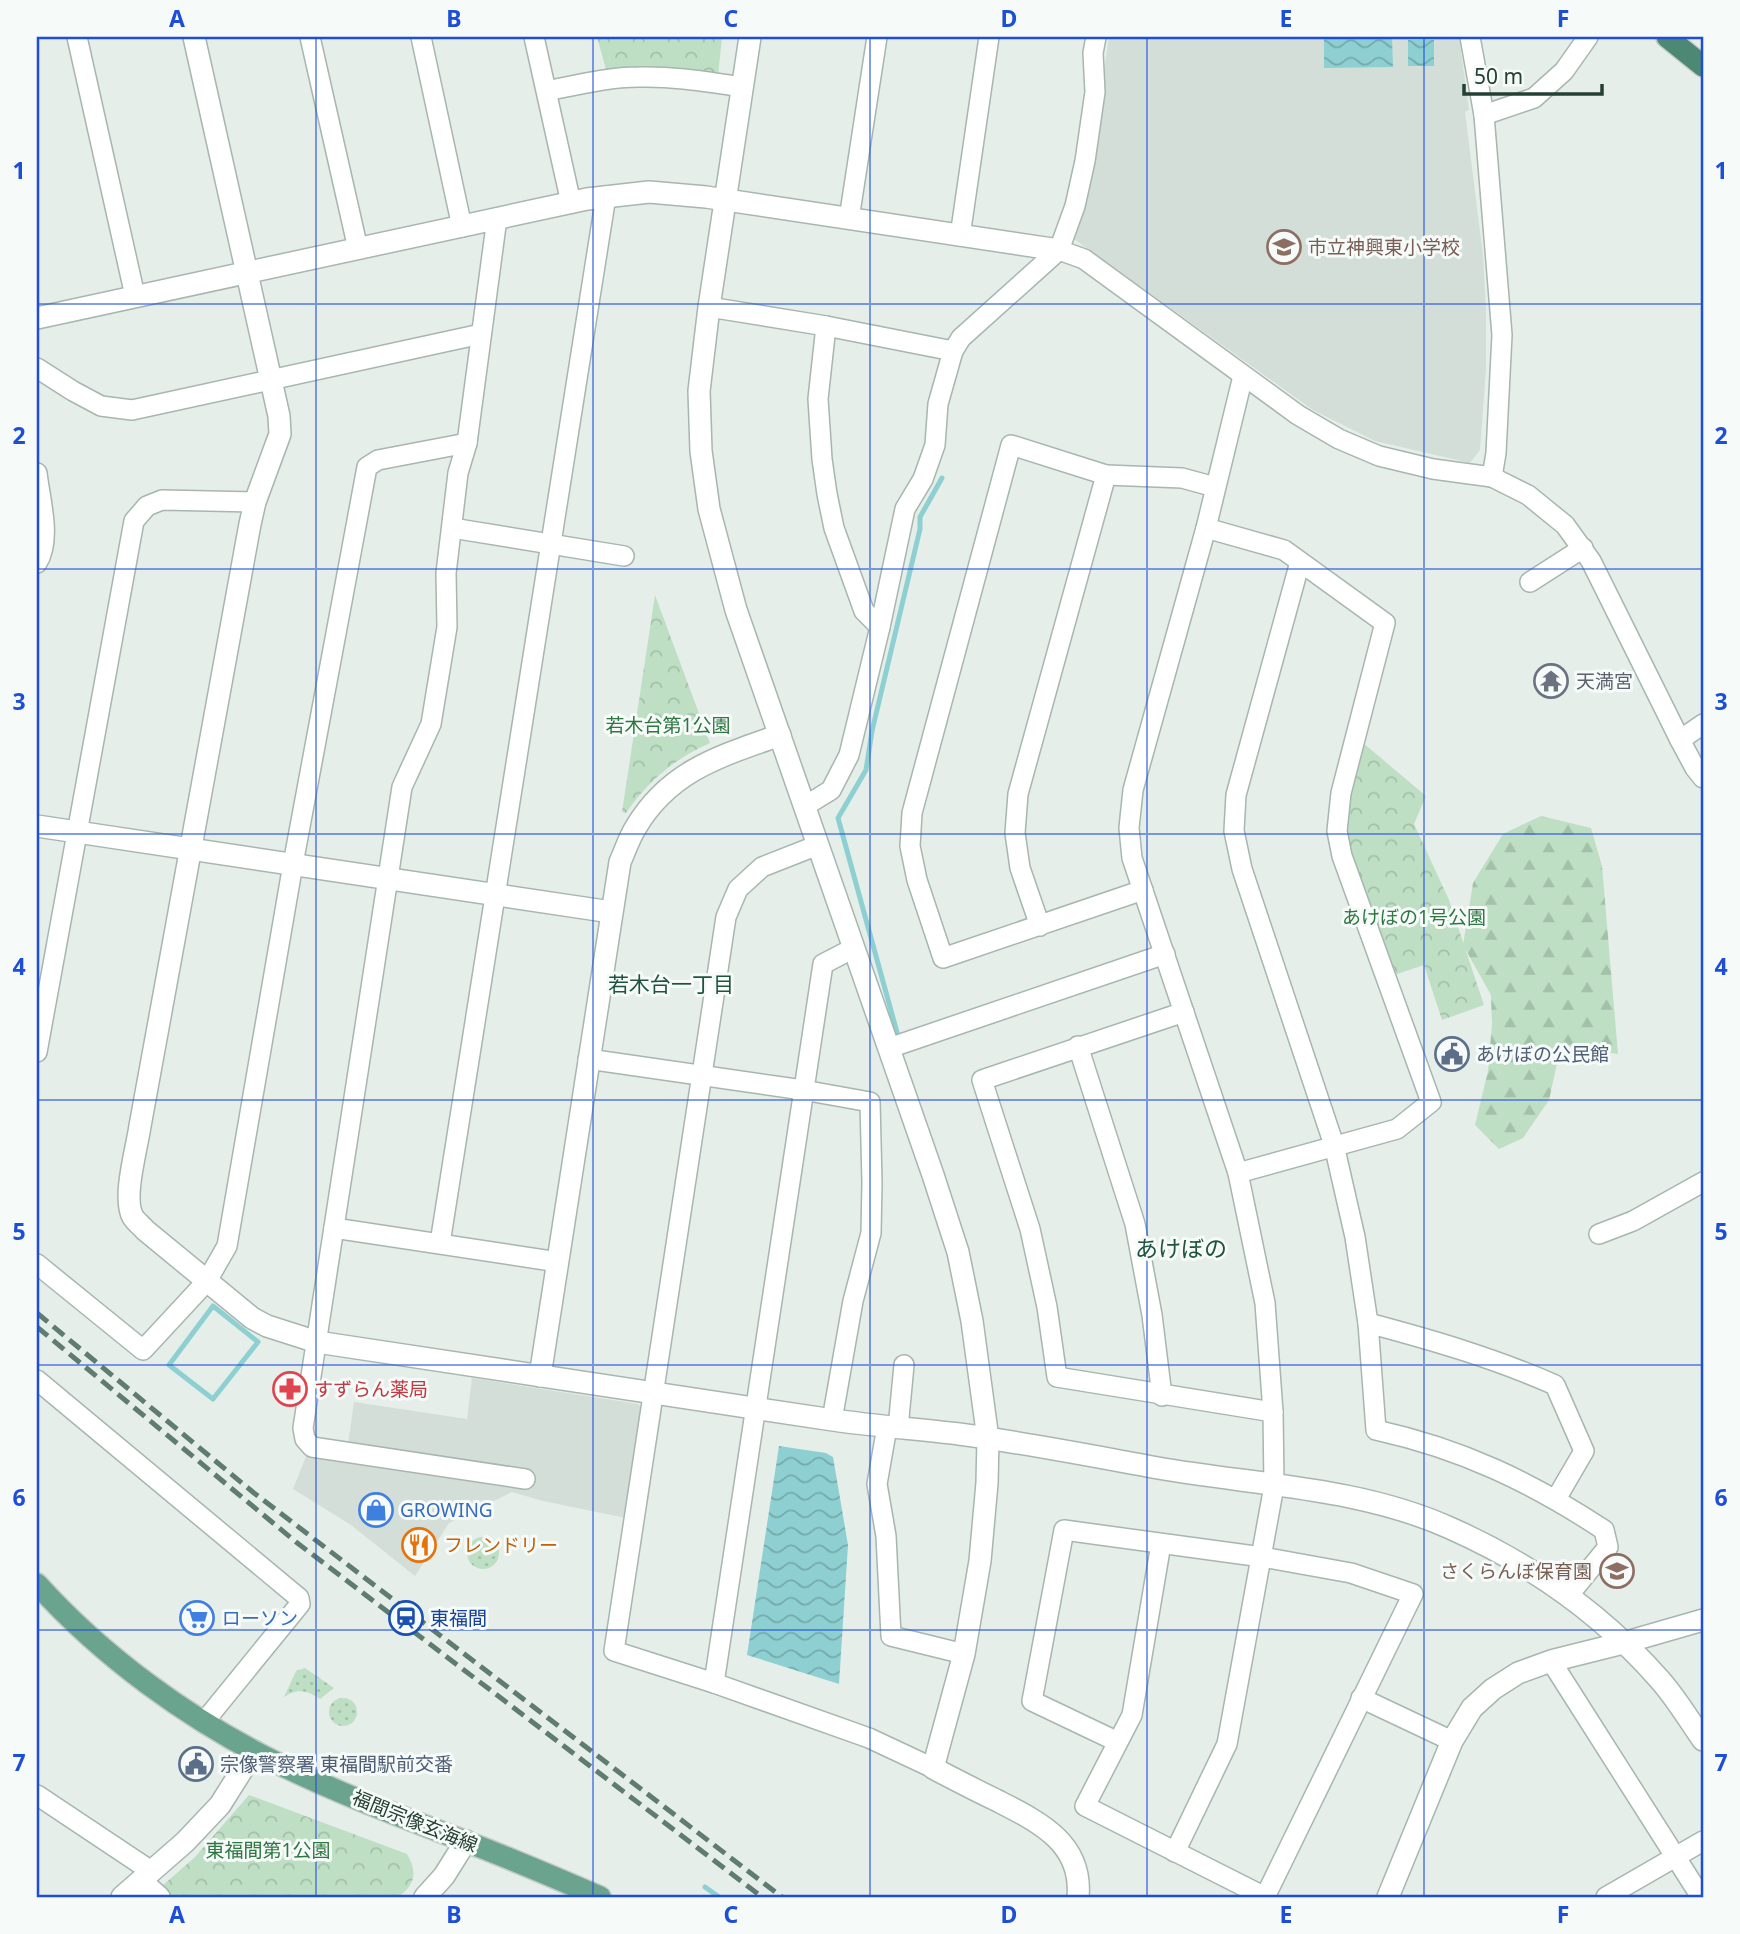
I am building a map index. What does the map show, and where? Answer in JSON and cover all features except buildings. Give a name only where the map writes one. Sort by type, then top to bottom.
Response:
[{"type":"highway","points":[[1667,37],[1703,66]]},
{"type":"main road","name":"福間宗像玄海線","points":[[37,1584],[122,1664],[204,1722],[254,1751],[373,1806],[466,1841],[600,1897]]},
{"type":"street","points":[[78,37],[135,296]]},
{"type":"street","points":[[194,37],[279,416],[280,434],[255,502],[140,1126],[129,1204],[133,1217],[145,1230],[259,1322],[317,1342],[832,1420],[988,1439],[1327,1493],[1387,1506],[1445,1526],[1491,1547],[1538,1574],[1568,1596],[1660,1679],[1703,1740]]},
{"type":"street","points":[[310,37],[358,249]]},
{"type":"street","points":[[421,37],[462,227]]},
{"type":"street","points":[[534,37],[571,203]]},
{"type":"street","points":[[750,37],[699,391],[701,451],[709,509],[736,610],[958,1252],[972,1321],[988,1439],[987,1483],[980,1561],[964,1654],[933,1768]]},
{"type":"street","points":[[849,219],[877,37]]},
{"type":"street","points":[[960,236],[989,37]]},
{"type":"street","points":[[804,806],[831,790],[849,755],[905,509],[923,479],[935,445],[938,404],[953,351],[961,338],[1059,250],[1075,206],[1084,161],[1095,92],[1093,54],[1096,37]]},
{"type":"street","points":[[1470,37],[1484,115],[1502,335],[1496,453],[1492,477]]},
{"type":"street","points":[[1484,115],[1534,98],[1564,71],[1588,37]]},
{"type":"street","points":[[547,91],[598,80],[637,76],[743,87]]},
{"type":"street","points":[[37,318],[497,218],[606,196],[649,192],[725,200],[1059,250],[1084,259],[1243,376],[1339,439],[1379,456],[1433,469],[1492,477],[1528,495],[1556,517],[1583,548],[1680,740],[1703,778]]},
{"type":"street","points":[[440,1243],[606,196]]},
{"type":"street","points":[[497,218],[467,443],[458,473],[446,573],[447,627],[431,724],[402,787],[303,1427],[305,1439],[312,1447],[525,1479]]},
{"type":"street","points":[[709,307],[953,351]]},
{"type":"street","points":[[826,326],[818,399],[827,494],[834,528],[864,611],[880,627]]},
{"type":"street","points":[[37,368],[100,406],[132,410],[481,334]]},
{"type":"street","points":[[1175,1852],[1227,1744],[1274,1486],[1273,1412],[1265,1303],[1238,1173],[1132,858],[1130,838],[1133,790],[1206,528],[1243,376]]},
{"type":"street","points":[[37,1264],[143,1350],[207,1281],[227,1246],[293,864],[368,467],[377,460],[467,443]]},
{"type":"street","points":[[1143,890],[943,958],[917,880],[910,846],[912,813],[1011,445],[1106,475],[1182,478],[1215,487]]},
{"type":"street","points":[[37,473],[43,522],[42,554],[37,563]]},
{"type":"street","points":[[1040,926],[1020,868],[1015,833],[1018,794],[1106,475]]},
{"type":"street","points":[[37,1052],[135,521],[147,506],[162,500],[255,502]]},
{"type":"street","points":[[452,528],[624,556]]},
{"type":"street","points":[[1206,528],[1284,550],[1385,623],[1341,793],[1337,831],[1342,856],[1431,1102],[1397,1129],[1238,1173]]},
{"type":"street","points":[[1530,582],[1583,548]]},
{"type":"street","points":[[1300,562],[1236,795],[1234,831],[1241,869],[1334,1145],[1355,1237],[1368,1323],[1376,1430],[1474,1458],[1556,1499],[1604,1530],[1608,1547],[1568,1596]]},
{"type":"street","points":[[1680,740],[1703,724]]},
{"type":"street","points":[[540,1376],[620,862],[636,827],[668,788],[692,769],[780,735]]},
{"type":"street","points":[[37,826],[611,912]]},
{"type":"street","points":[[818,845],[762,867],[738,889],[726,917],[614,1651],[869,1738],[1044,1825],[1060,1840],[1072,1859],[1079,1897]]},
{"type":"street","points":[[714,1683],[823,964],[854,948]]},
{"type":"street","points":[[889,1048],[1165,954]]},
{"type":"street","points":[[1184,1012],[982,1080],[1030,1229],[1047,1307],[1057,1377],[1273,1412]]},
{"type":"street","points":[[1078,1046],[1135,1224],[1152,1315],[1162,1396]]},
{"type":"street","points":[[589,1059],[870,1102],[871,1233],[853,1301],[832,1420]]},
{"type":"street","points":[[1599,1234],[1633,1221],[1703,1182]]},
{"type":"street","points":[[334,1228],[558,1262]]},
{"type":"street","points":[[1368,1323],[1457,1347],[1555,1385],[1584,1451],[1556,1499]]},
{"type":"street","points":[[904,1365],[877,1484],[886,1536],[891,1636],[964,1654]]},
{"type":"street","points":[[37,1380],[299,1598],[300,1604],[204,1722]]},
{"type":"street","points":[[1118,1742],[1032,1701],[1064,1530],[1262,1558],[1351,1573],[1413,1594],[1265,1897],[1085,1807],[1132,1715],[1161,1544]]},
{"type":"street","points":[[1388,1897],[1452,1741],[1472,1708],[1493,1689],[1518,1673],[1551,1661],[1703,1620]]},
{"type":"street","points":[[1551,1661],[1701,1897]]},
{"type":"street","points":[[1361,1698],[1452,1741]]},
{"type":"street","points":[[122,1897],[186,1842],[220,1805],[254,1751]]},
{"type":"street","points":[[37,1795],[146,1876],[159,1897]]},
{"type":"street","points":[[425,1897],[444,1876],[466,1841]]},
{"type":"street","points":[[1606,1897],[1678,1858],[1703,1841]]},
{"type":"shaded area","name":"市立神興東小学校","points":[[1109,37],[1459,37],[1469,110],[1465,112],[1483,255],[1486,309],[1486,369],[1480,450],[1470,463],[1375,441],[1313,410],[1074,239],[1087,186]]},
{"type":"shaded area","points":[[472,1378],[638,1404],[643,1409],[626,1518],[512,1492],[449,1523],[415,1576],[351,1525],[293,1489],[313,1439],[348,1444],[354,1402],[467,1419]]},
{"type":"green space","points":[[597,37],[722,37],[718,76],[607,73]]},
{"type":"green space","name":"若木台第1公園","points":[[655,595],[710,743],[663,772],[643,791],[626,813],[622,812]]},
{"type":"green space","name":"あけぼの1号公園","points":[[1362,742],[1426,796],[1414,824],[1449,900],[1484,1005],[1442,1020],[1424,965],[1394,975],[1360,888],[1347,837],[1348,801]]},
{"type":"green space","points":[[1541,816],[1591,828],[1602,866],[1618,1054],[1561,1045],[1549,1100],[1523,1138],[1499,1149],[1475,1125],[1488,1071],[1492,1024],[1491,995],[1463,945],[1473,883],[1503,834]]},
{"type":"green space","points":[[483,1537],[494,1542],[499,1553],[494,1564],[483,1569],[472,1564],[467,1553],[472,1542]]},
{"type":"green space","points":[[305,1668],[334,1688],[320,1699],[302,1691],[284,1697],[296,1671]]},
{"type":"green space","points":[[343,1698],[353,1702],[357,1712],[353,1722],[343,1726],[333,1722],[329,1712],[333,1702]]},
{"type":"green space","name":"東福間第1公園","points":[[249,1795],[407,1854],[413,1867],[411,1883],[398,1897],[167,1897],[163,1894],[162,1886],[195,1857]]},
{"type":"water","points":[[1324,37],[1392,37],[1393,67],[1324,68]]},
{"type":"water","points":[[1408,40],[1434,40],[1434,66],[1408,66]]},
{"type":"water","points":[[779,1446],[826,1453],[833,1457],[848,1545],[839,1684],[747,1655]]},
{"type":"waterway","points":[[898,1036],[838,818],[866,770],[872,731],[920,529],[920,517],[942,478]]},
{"type":"waterway","points":[[213,1306],[258,1342],[213,1399],[169,1365],[213,1306]]},
{"type":"waterway","points":[[705,1887],[719,1897]]},
{"type":"railway","points":[[37,1313],[254,1493],[782,1897]]},
{"type":"railway","points":[[37,1327],[296,1542],[762,1897]]},
{"type":"place","name":"市立神興東小学校","points":[[1284,247]]},
{"type":"place","name":"天満宮","points":[[1551,681]]},
{"type":"place","name":"あけぼの公民館","points":[[1452,1054]]},
{"type":"place","name":"すずらん薬局","points":[[290,1389]]},
{"type":"place","name":"GROWING","points":[[376,1510]]},
{"type":"place","name":"フレンドリー","points":[[419,1545]]},
{"type":"place","name":"さくらんぼ保育園","points":[[1617,1571]]},
{"type":"place","name":"ローソン","points":[[197,1618]]},
{"type":"place","name":"東福間","points":[[406,1618]]},
{"type":"place","name":"宗像警察署 東福間駅前交番","points":[[196,1764]]},
{"type":"district","name":"若木台一丁目","points":[[671,985]]},
{"type":"district","name":"あけぼの","points":[[1181,1249]]}]
